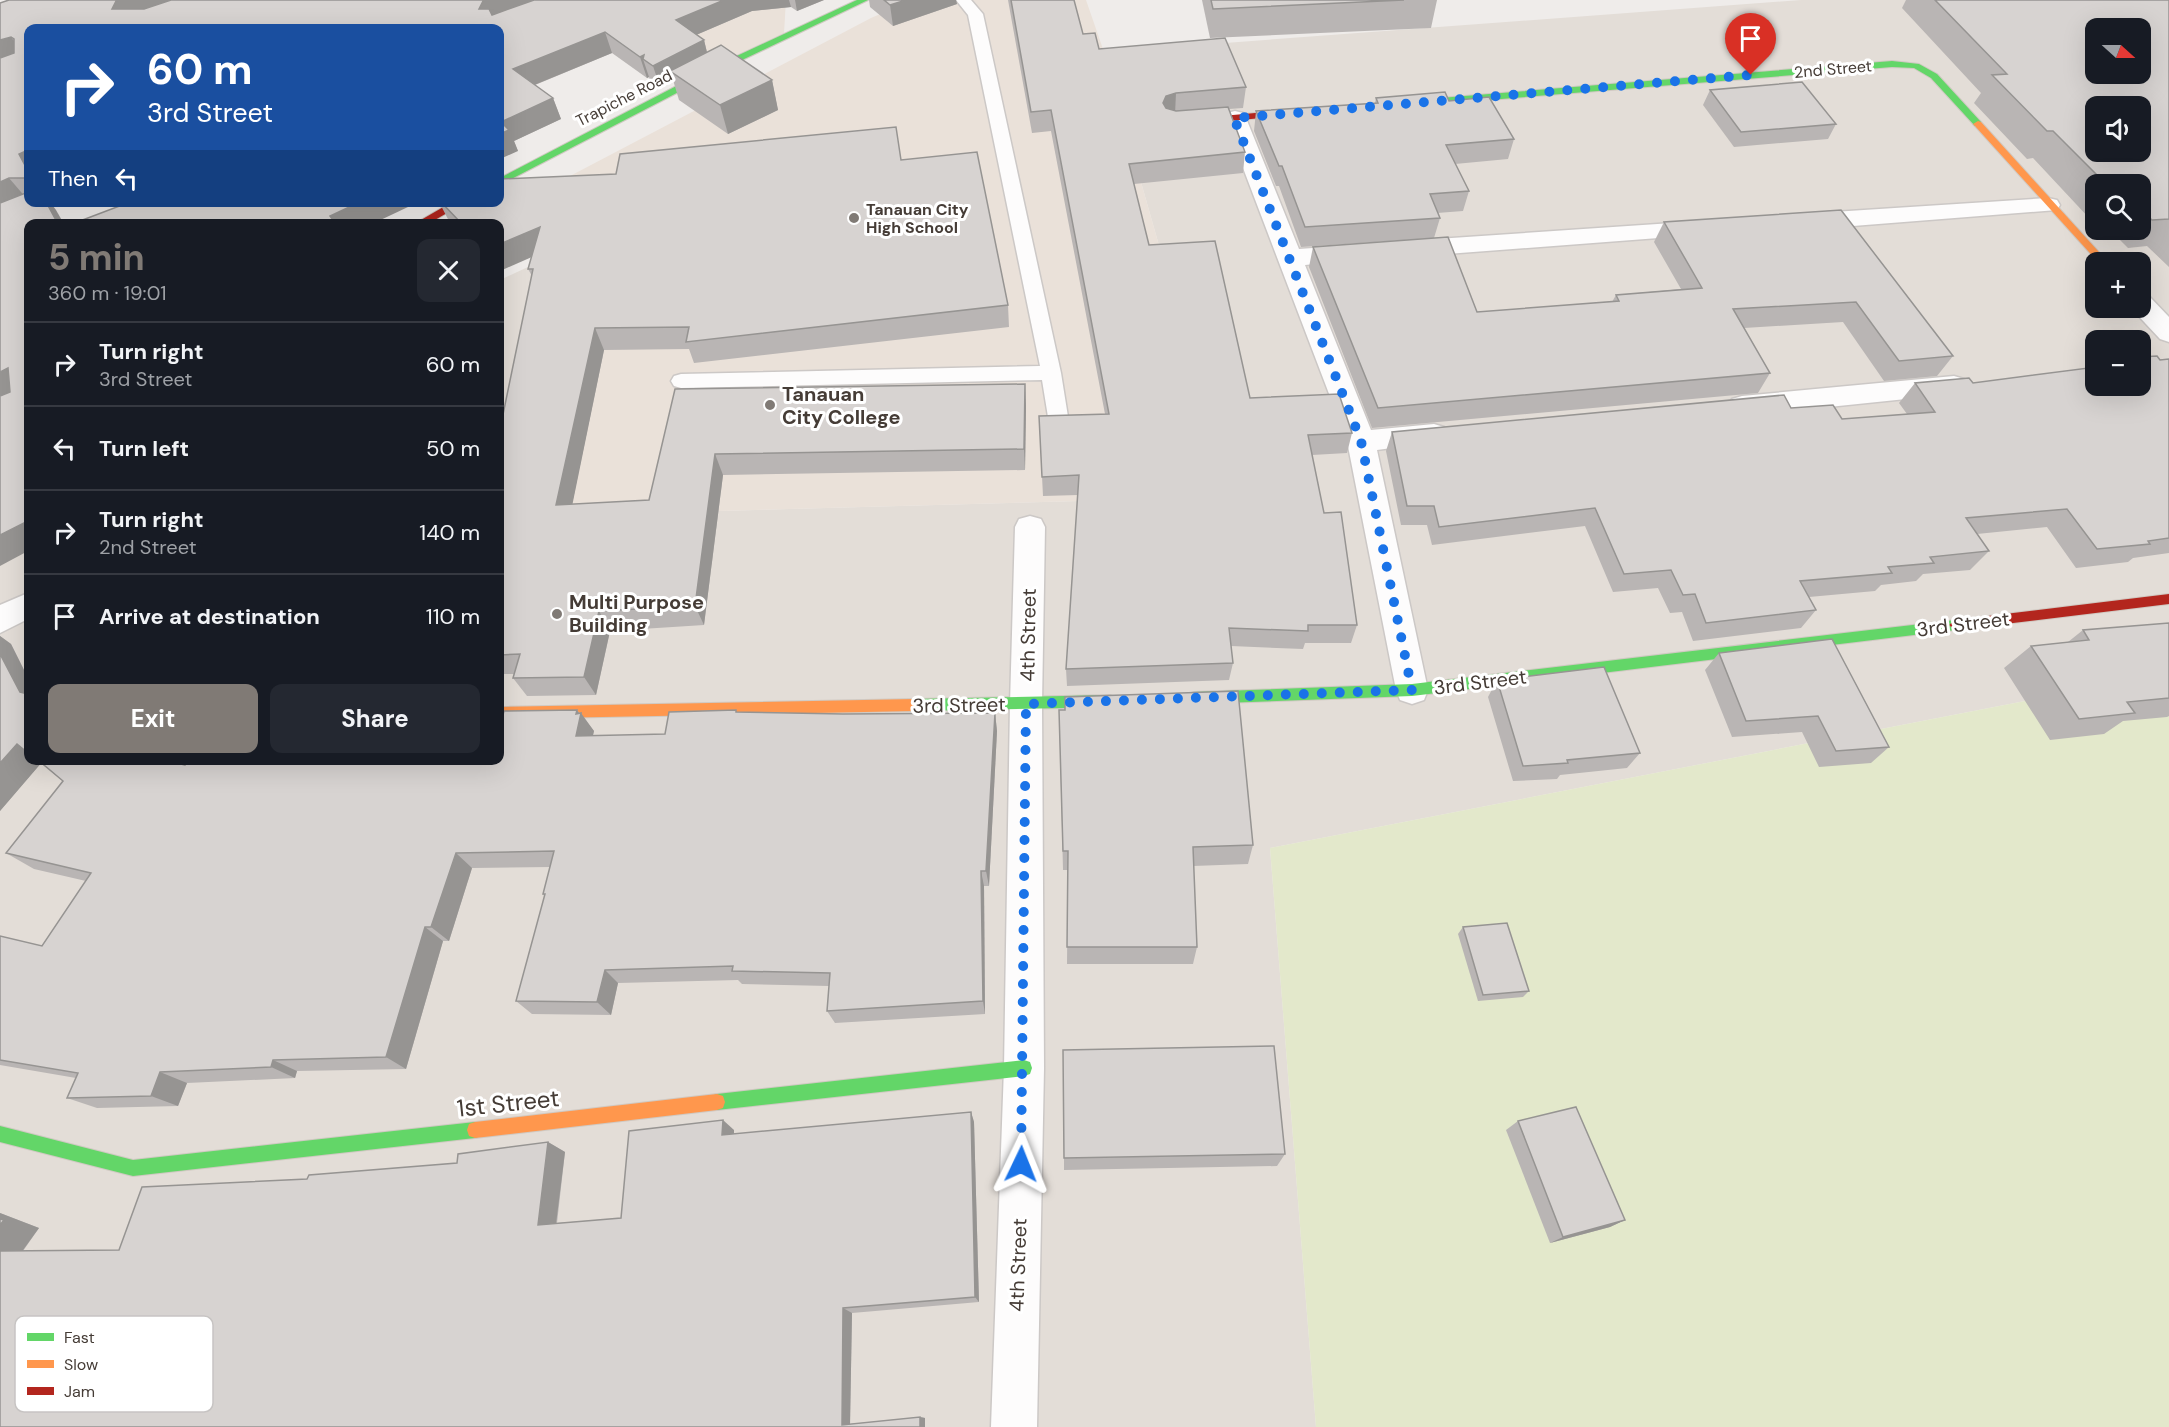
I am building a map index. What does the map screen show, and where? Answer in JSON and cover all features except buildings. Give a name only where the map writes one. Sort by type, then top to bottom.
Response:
[{"type":"street","name":"Trapiche Road","points":[[504,180],[714,70],[864,0]]},
{"type":"street","name":"2nd Street","points":[[1390,105],[1892,64],[1916,66],[1934,76],[2048,205]]},
{"type":"street","points":[[1175,123],[1318,111]]},
{"type":"street","points":[[1234,118],[1361,441],[1412,690]]},
{"type":"street","points":[[1776,224],[2048,205],[2093,252]]},
{"type":"street","points":[[429,219],[451,207]]},
{"type":"street","points":[[1289,258],[1728,227]]},
{"type":"street","points":[[2151,314],[2169,333]]},
{"type":"street","points":[[1717,408],[1977,384]]},
{"type":"street","points":[[1361,441],[1456,432]]},
{"type":"street","name":"4th Street","points":[[1014,1427],[1024,1068],[1026,704],[1030,526]]},
{"type":"street","name":"3rd Street","points":[[1178,698],[1412,690],[2169,599]]},
{"type":"street","name":"3rd Street","points":[[504,713],[1026,704],[1120,700]]},
{"type":"street","name":"1st Street","points":[[0,1134],[133,1168],[1024,1068]]},
{"type":"lane","points":[[963,0],[975,14],[1059,423]]},
{"type":"lane","points":[[681,381],[1050,373]]},
{"type":"shaded area","points":[[625,0],[786,0],[784,33],[708,68]]},
{"type":"shaded area","name":"Tanauan City High School","points":[[913,0],[1086,0],[1104,52],[1189,351],[1223,497],[504,517],[504,493],[543,260],[570,176],[871,18]]},
{"type":"shaded area","points":[[1801,0],[1959,0],[2085,140],[2085,162],[2096,162],[2096,174],[2085,174],[2085,240],[2151,240],[2151,226],[2169,219],[2169,673],[1270,848],[1316,1427],[0,1427],[0,511],[24,500],[24,765],[504,765],[504,517],[1223,497],[1189,351],[1104,52]]},
{"type":"shaded area","points":[[543,260],[504,430],[504,278]]},
{"type":"green space","points":[[2169,673],[2169,1427],[1316,1427],[1270,848]]},
{"type":"traffic: fast","points":[[504,180],[714,70],[864,0]]},
{"type":"traffic: fast","points":[[1403,104],[1892,64],[1916,66],[1934,76],[1978,124]]},
{"type":"traffic: fast","points":[[1194,698],[1412,690],[1955,625]]},
{"type":"traffic: fast","points":[[915,705],[1110,701]]},
{"type":"traffic: fast","points":[[717,1102],[1024,1068]]},
{"type":"traffic: fast","points":[[0,1134],[133,1168],[475,1130]]},
{"type":"traffic: slow","points":[[1978,124],[2094,252]]},
{"type":"traffic: slow","points":[[504,713],[915,705]]},
{"type":"traffic: slow","points":[[475,1130],[717,1102]]},
{"type":"traffic: jam","points":[[1188,122],[1301,112]]},
{"type":"traffic: jam","points":[[429,219],[451,207]]},
{"type":"traffic: jam","points":[[1955,625],[2169,599]]},
{"type":"place","name":"Tanauan City High School","points":[[854,218]]},
{"type":"place","name":"Tanauan City College","points":[[770,405]]},
{"type":"place","name":"Multi Purpose Building","points":[[557,614]]},
{"type":"route","points":[[1021,1164],[1024,1068],[1026,704],[1412,690],[1361,441],[1234,118],[1751,75]]}]
